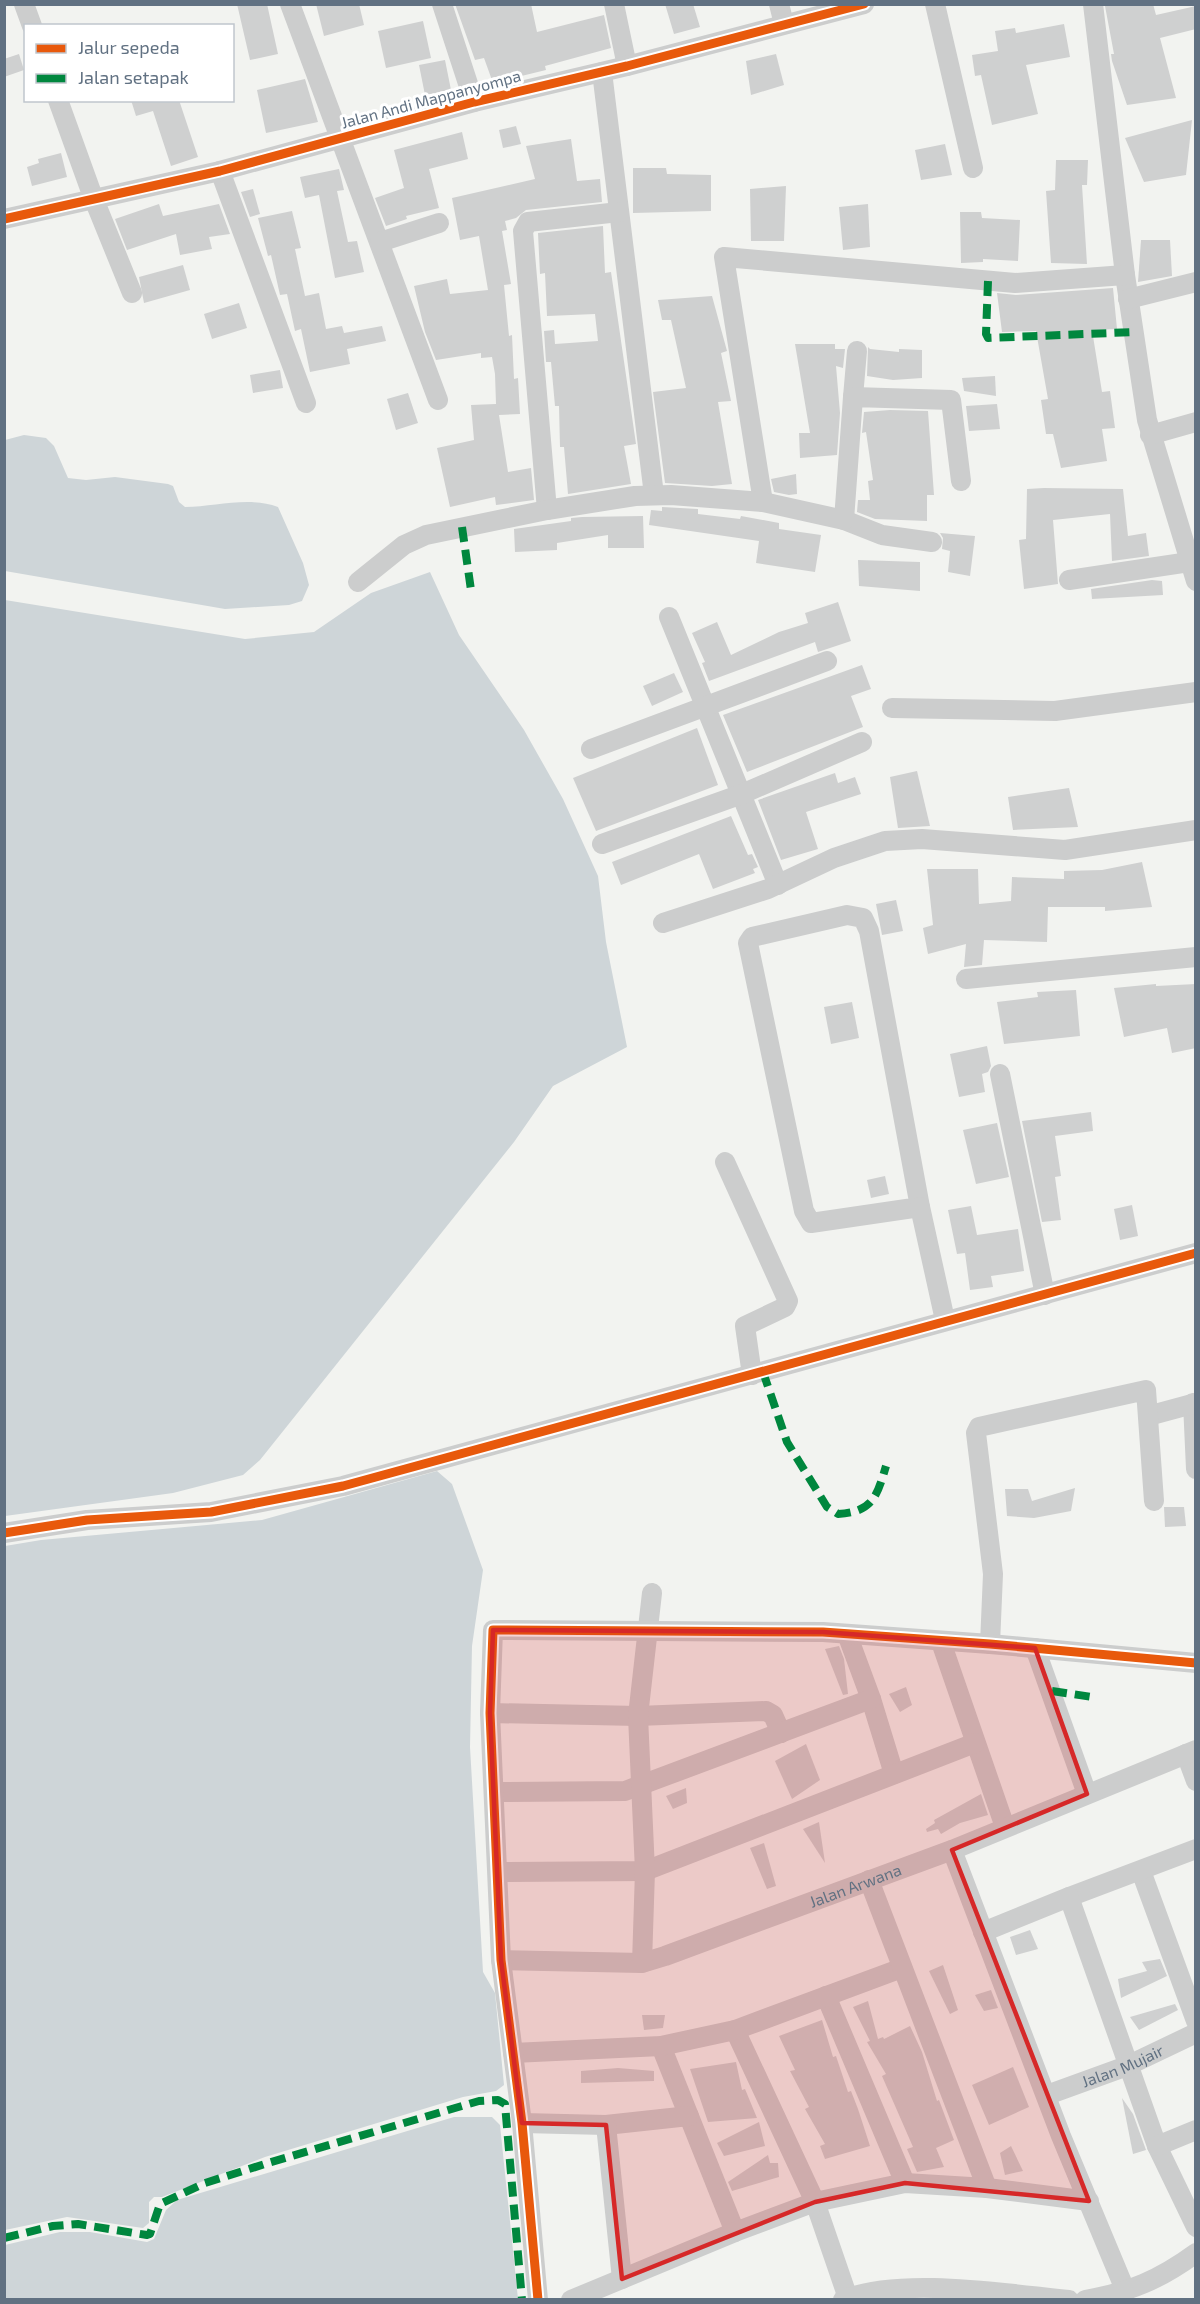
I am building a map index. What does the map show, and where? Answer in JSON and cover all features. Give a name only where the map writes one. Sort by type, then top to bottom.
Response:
[{"type":"street","points":[[24,4],[31,24]]},
{"type":"street","points":[[290,4],[438,400]]},
{"type":"street","points":[[442,4],[474,102]]},
{"type":"street","points":[[614,4],[627,66]]},
{"type":"street","points":[[779,4],[784,24]]},
{"type":"street","name":"Jalan Andi Mappanyompa","points":[[4,219],[93,197],[220,171],[474,102],[627,66],[864,4]]},
{"type":"street","points":[[935,4],[973,168]]},
{"type":"street","points":[[1069,580],[1194,569],[1150,435],[1128,299],[1093,4]]},
{"type":"street","points":[[602,72],[654,495]]},
{"type":"street","points":[[59,102],[93,197],[132,293]]},
{"type":"street","points":[[220,171],[306,403]]},
{"type":"street","points":[[547,510],[523,231],[528,222],[618,212]]},
{"type":"street","points":[[380,242],[439,224]]},
{"type":"street","points":[[763,502],[724,257],[1016,283],[1125,275]]},
{"type":"street","points":[[1128,299],[1196,282]]},
{"type":"street","points":[[844,520],[857,351]]},
{"type":"street","points":[[853,398],[951,400],[961,481]]},
{"type":"street","points":[[1150,435],[1196,422]]},
{"type":"street","points":[[358,582],[410,541],[547,510],[654,495],[763,502],[844,520],[882,535],[932,542]]},
{"type":"street","points":[[669,617],[778,885]]},
{"type":"street","points":[[591,749],[827,661]]},
{"type":"street","points":[[892,708],[1055,711],[1196,692]]},
{"type":"street","points":[[602,844],[742,794],[862,742]]},
{"type":"street","points":[[663,923],[778,885],[834,858],[885,841],[922,839],[1065,850],[1196,830]]},
{"type":"street","points":[[920,1207],[823,1222],[811,1223],[806,1220],[748,943],[750,938],[847,915],[863,918],[867,924],[920,1207],[945,1320]]},
{"type":"street","points":[[966,979],[1196,957]]},
{"type":"street","points":[[1000,1074],[1045,1295]]},
{"type":"street","points":[[725,1162],[788,1301],[785,1307],[745,1326],[752,1375]]},
{"type":"street","points":[[4,1533],[87,1520],[211,1512],[343,1486],[945,1320],[1196,1254]]},
{"type":"street","points":[[990,1644],[993,1581],[976,1433],[979,1426],[1144,1389],[1147,1393],[1154,1501]]},
{"type":"street","points":[[1148,1416],[1194,1403],[1196,1469]]},
{"type":"street","points":[[642,1963],[645,1871],[638,1716],[652,1593]]},
{"type":"street","points":[[538,2300],[522,2122],[501,1960],[496,1792],[490,1713],[493,1630],[847,1634],[990,1644],[1196,1663]]},
{"type":"street","points":[[847,1634],[871,1699],[894,1774]]},
{"type":"street","points":[[941,1642],[1005,1827]]},
{"type":"street","points":[[1035,1648],[1087,1794]]},
{"type":"street","points":[[496,1792],[625,1791],[871,1699]]},
{"type":"street","points":[[490,1713],[638,1716],[766,1711],[773,1715],[781,1733]]},
{"type":"street","points":[[498,1872],[645,1871],[975,1743]]},
{"type":"street","points":[[1191,1752],[1196,1781]]},
{"type":"street","name":"Jalan Arwana","points":[[501,1960],[642,1963],[952,1850],[1191,1752]]},
{"type":"street","points":[[952,1850],[1061,2136],[1126,2292]]},
{"type":"street","points":[[982,1932],[1196,1850]]},
{"type":"street","points":[[1141,1871],[1196,2021]]},
{"type":"street","points":[[869,1880],[987,2188]]},
{"type":"street","points":[[1069,1897],[1157,2146],[1195,2223]]},
{"type":"street","points":[[513,2053],[661,2046],[735,2030],[902,1968]]},
{"type":"street","points":[[826,1996],[905,2183]]},
{"type":"street","points":[[735,2030],[815,2202],[845,2299],[863,2293],[909,2288],[1069,2300]]},
{"type":"street","name":"Jalan Mujair","points":[[1047,2095],[1128,2066],[1196,2033]]},
{"type":"street","points":[[661,2046],[735,2232]]},
{"type":"street","points":[[522,2122],[606,2124],[689,2116]]},
{"type":"street","points":[[606,2124],[622,2279]]},
{"type":"street","points":[[1157,2146],[1196,2130]]},
{"type":"street","points":[[571,2300],[735,2232],[815,2202],[905,2183],[987,2188],[1089,2201]]},
{"type":"street","points":[[1085,2300],[1126,2292],[1163,2277],[1196,2253]]},
{"type":"highlighted area","points":[[493,1630],[823,1632],[1035,1648],[1087,1794],[952,1850],[1089,2201],[905,2183],[815,2202],[622,2279],[606,2125],[522,2123],[501,1960],[490,1713]]},
{"type":"shaded area","points":[[24,435],[46,438],[54,446],[68,478],[86,480],[115,477],[168,484],[173,486],[179,502],[185,507],[255,502],[278,507],[303,563],[309,585],[302,601],[289,605],[225,609],[5,571],[5,440]]},
{"type":"shaded area","points":[[430,572],[459,635],[524,730],[563,799],[598,876],[606,942],[627,1047],[553,1086],[514,1142],[260,1460],[243,1475],[173,1493],[5,1516],[5,600],[245,639],[314,632],[371,593]]},
{"type":"shaded area","points":[[437,1471],[452,1484],[483,1570],[472,1646],[470,1747],[483,1972],[495,1993],[504,2085],[496,2091],[463,2097],[265,2157],[162,2197],[154,2197],[149,2202],[149,2223],[143,2228],[67,2217],[5,2230],[5,1546],[41,1540],[262,1520]]},
{"type":"shaded area","points":[[454,2117],[492,2117],[500,2125],[518,2299],[5,2299],[5,2245],[60,2232],[90,2232],[147,2242],[154,2239],[166,2210],[177,2200]]},
{"type":"building","points":[[237,4],[267,4],[278,54],[250,60]]},
{"type":"building","points":[[316,4],[359,4],[364,25],[324,36]]},
{"type":"building","points":[[455,4],[531,4],[537,32],[604,15],[611,48],[545,66],[546,70],[493,83],[484,58],[475,60]]},
{"type":"building","points":[[665,4],[693,4],[700,27],[674,34]]},
{"type":"building","points":[[1153,4],[1156,15],[1196,6],[1196,29],[1160,38],[1176,98],[1127,105],[1112,61],[1111,54],[1114,54],[1105,6]]},
{"type":"building","points":[[423,21],[431,58],[386,68],[378,31]]},
{"type":"building","points":[[1064,24],[1070,57],[1026,65],[1038,114],[992,125],[981,75],[975,76],[972,55],[998,51],[995,31],[1015,28],[1016,33]]},
{"type":"building","points":[[19,54],[24,70],[4,77],[4,59]]},
{"type":"building","points":[[776,54],[784,85],[751,95],[746,61]]},
{"type":"building","points":[[445,60],[451,90],[425,95],[419,65]]},
{"type":"building","points":[[305,79],[318,122],[266,133],[257,90]]},
{"type":"building","points":[[132,102],[180,102],[198,157],[171,166],[153,111],[136,116]]},
{"type":"building","points":[[1192,120],[1186,175],[1144,182],[1125,138]]},
{"type":"building","points":[[516,126],[521,144],[503,148],[499,130]]},
{"type":"building","points":[[462,132],[468,159],[429,169],[439,208],[406,216],[407,219],[386,226],[375,198],[404,188],[394,150]]},
{"type":"building","points":[[571,139],[577,181],[600,179],[602,202],[526,210],[516,218],[505,221],[507,230],[502,231],[511,284],[504,285],[509,336],[512,335],[514,379],[518,378],[520,414],[499,415],[508,472],[531,468],[534,500],[496,505],[495,497],[450,507],[437,448],[474,440],[471,405],[496,404],[495,374],[492,357],[481,358],[481,353],[436,360],[425,332],[414,286],[447,279],[450,294],[488,290],[479,236],[460,240],[452,198],[535,179],[526,146]]},
{"type":"building","points":[[945,144],[952,175],[921,180],[915,150]]},
{"type":"building","points":[[61,153],[67,177],[32,186],[27,167],[39,163],[38,159]]},
{"type":"building","points":[[1056,160],[1088,160],[1087,185],[1082,185],[1087,264],[1051,263],[1046,191],[1055,190]]},
{"type":"building","points":[[633,168],[666,168],[667,174],[711,175],[711,211],[633,213]]},
{"type":"building","points":[[339,169],[344,190],[337,191],[348,242],[357,241],[364,272],[335,278],[319,195],[305,198],[300,177]]},
{"type":"building","points":[[786,186],[784,241],[751,241],[750,189]]},
{"type":"building","points":[[253,189],[260,214],[250,217],[241,192]]},
{"type":"building","points":[[159,204],[163,216],[219,204],[230,234],[209,237],[212,249],[180,255],[176,234],[127,250],[115,219]]},
{"type":"building","points":[[868,204],[870,247],[843,250],[839,207]]},
{"type":"building","points":[[292,211],[301,248],[295,249],[305,296],[319,293],[326,329],[342,326],[344,333],[382,326],[386,341],[347,349],[350,364],[310,372],[301,329],[295,331],[287,294],[280,295],[271,255],[268,256],[258,218]]},
{"type":"building","points":[[960,212],[981,212],[982,218],[1020,220],[1018,261],[983,259],[983,262],[961,263]]},
{"type":"building","points":[[603,226],[605,273],[611,272],[636,444],[624,446],[631,484],[568,494],[564,447],[560,447],[559,406],[555,406],[551,362],[546,362],[544,331],[554,330],[555,344],[598,341],[595,314],[547,316],[545,273],[540,274],[538,233]]},
{"type":"building","points":[[1141,240],[1170,240],[1172,276],[1138,282]]},
{"type":"building","points":[[183,265],[190,290],[144,303],[139,277]]},
{"type":"building","points":[[1113,288],[1117,329],[1092,330],[1102,392],[1110,391],[1115,428],[1102,429],[1107,461],[1061,468],[1053,434],[1046,434],[1041,400],[1048,399],[1036,331],[1002,332],[997,293],[1016,295]]},
{"type":"building","points":[[712,296],[727,351],[721,353],[731,401],[718,402],[732,484],[712,486],[665,483],[653,392],[686,388],[671,320],[662,320],[658,300]]},
{"type":"building","points":[[239,303],[247,328],[212,339],[204,314]]},
{"type":"building","points":[[795,344],[835,344],[835,349],[845,349],[843,368],[836,366],[840,413],[837,455],[800,458],[799,433],[810,433]]},
{"type":"building","points":[[868,347],[899,352],[899,349],[922,350],[922,378],[893,380],[867,376]]},
{"type":"building","points":[[280,370],[283,388],[253,393],[250,375]]},
{"type":"building","points":[[995,376],[996,396],[964,391],[962,378]]},
{"type":"building","points":[[408,393],[418,423],[396,430],[387,399]]},
{"type":"building","points":[[997,404],[1000,429],[969,431],[966,406]]},
{"type":"building","points":[[928,411],[934,495],[927,495],[927,521],[875,519],[857,512],[858,500],[870,500],[868,481],[873,480],[866,432],[862,433],[864,412]]},
{"type":"building","points":[[796,474],[797,494],[774,492],[771,479]]},
{"type":"building","points":[[1027,489],[1123,489],[1128,536],[1146,533],[1149,556],[1112,561],[1110,514],[1053,520],[1058,584],[1024,589],[1019,540],[1026,539]]},
{"type":"building","points":[[662,507],[698,509],[698,514],[740,519],[741,516],[779,523],[779,529],[821,535],[815,572],[756,563],[759,541],[649,525],[651,510],[662,511]]},
{"type":"building","points":[[643,516],[644,548],[608,548],[608,535],[557,543],[557,550],[515,552],[514,529],[571,521],[571,518]]},
{"type":"building","points":[[940,533],[975,536],[970,576],[948,572],[950,551],[942,549],[943,538]]},
{"type":"building","points":[[858,560],[920,562],[920,591],[859,586]]},
{"type":"building","points":[[1152,580],[1162,581],[1163,595],[1092,599],[1091,589]]},
{"type":"building","points":[[838,602],[851,641],[818,652],[815,642],[709,681],[702,663],[705,662],[692,633],[717,622],[731,655],[779,632],[808,623],[805,613]]},
{"type":"building","points":[[862,665],[871,689],[851,696],[863,727],[747,772],[723,715]]},
{"type":"building","points":[[674,673],[683,692],[652,706],[643,686]]},
{"type":"building","points":[[697,728],[718,785],[596,831],[573,778]]},
{"type":"building","points":[[917,771],[930,826],[898,828],[890,777]]},
{"type":"building","points":[[835,773],[838,783],[855,777],[861,794],[806,812],[818,849],[781,860],[758,800]]},
{"type":"building","points":[[1069,788],[1078,827],[1013,830],[1008,797]]},
{"type":"building","points":[[731,816],[748,855],[752,854],[758,867],[753,869],[755,873],[713,889],[699,854],[621,885],[612,862]]},
{"type":"building","points":[[1142,862],[1152,907],[1105,911],[1105,907],[1048,907],[1047,942],[984,940],[982,965],[964,967],[966,944],[928,954],[923,928],[933,925],[927,869],[978,869],[979,904],[1011,901],[1012,877],[1064,879],[1064,871],[1102,870]]},
{"type":"building","points":[[896,900],[903,931],[882,935],[876,904]]},
{"type":"building","points":[[1156,984],[1156,986],[1196,984],[1196,1048],[1172,1053],[1167,1028],[1124,1037],[1114,988]]},
{"type":"building","points":[[1076,990],[1080,1036],[1004,1044],[997,1002],[1038,997],[1037,992]]},
{"type":"building","points":[[852,1002],[859,1038],[831,1044],[824,1007]]},
{"type":"building","points":[[987,1046],[991,1066],[988,1072],[982,1074],[985,1092],[959,1097],[950,1054]]},
{"type":"building","points":[[1091,1112],[1093,1131],[1055,1136],[1061,1176],[1055,1177],[1061,1220],[1042,1222],[1022,1121]]},
{"type":"building","points":[[997,1123],[1009,1177],[976,1184],[963,1130]]},
{"type":"building","points":[[885,1176],[889,1194],[871,1198],[867,1180]]},
{"type":"building","points":[[1132,1205],[1138,1236],[1120,1240],[1114,1209]]},
{"type":"building","points":[[971,1206],[977,1235],[1018,1229],[1024,1271],[991,1276],[993,1287],[970,1290],[965,1253],[957,1254],[948,1210]]},
{"type":"building","points":[[1075,1488],[1071,1511],[1034,1518],[1007,1516],[1005,1489],[1028,1489],[1032,1501]]},
{"type":"building","points":[[1164,1507],[1184,1507],[1186,1526],[1165,1527]]},
{"type":"building","points":[[839,1646],[844,1659],[848,1694],[843,1695],[825,1649]]},
{"type":"building","points":[[906,1687],[912,1705],[900,1712],[889,1694]]},
{"type":"building","points":[[806,1744],[820,1780],[792,1799],[775,1761]]},
{"type":"building","points":[[686,1788],[687,1803],[673,1809],[666,1796]]},
{"type":"building","points":[[981,1794],[988,1815],[960,1823],[941,1834],[938,1829],[927,1832],[926,1829],[935,1823],[934,1820]]},
{"type":"building","points":[[819,1822],[825,1863],[803,1829]]},
{"type":"building","points":[[764,1843],[776,1886],[767,1889],[750,1848]]},
{"type":"building","points":[[1030,1930],[1038,1949],[1016,1955],[1010,1937]]},
{"type":"building","points":[[1160,1959],[1167,1976],[1121,1998],[1118,1979],[1147,1971],[1142,1962]]},
{"type":"building","points":[[943,1965],[958,2010],[950,2014],[929,1971]]},
{"type":"building","points":[[991,1990],[998,2008],[984,2011],[975,1995]]},
{"type":"building","points":[[868,2001],[878,2039],[883,2037],[884,2039],[910,2026],[922,2052],[937,2101],[939,2100],[954,2140],[936,2148],[944,2167],[917,2172],[907,2149],[913,2147],[882,2076],[886,2074],[867,2042],[870,2041],[853,2007]]},
{"type":"building","points":[[1175,2004],[1178,2010],[1139,2030],[1130,2017]]},
{"type":"building","points":[[642,2015],[665,2015],[663,2028],[644,2030]]},
{"type":"building","points":[[822,2020],[833,2057],[836,2056],[848,2092],[851,2091],[870,2146],[825,2159],[820,2146],[825,2144],[805,2109],[809,2107],[790,2071],[795,2070],[779,2036]]},
{"type":"building","points":[[736,2062],[742,2090],[745,2089],[757,2118],[708,2122],[690,2069]]},
{"type":"building","points":[[1013,2067],[1029,2107],[989,2125],[972,2085]]},
{"type":"building","points":[[618,2068],[654,2071],[654,2081],[581,2083],[581,2071]]},
{"type":"building","points":[[1122,2098],[1133,2114],[1146,2150],[1133,2154]]},
{"type":"building","points":[[759,2122],[765,2146],[724,2156],[717,2143]]},
{"type":"building","points":[[1011,2146],[1023,2171],[1005,2175],[1000,2153]]},
{"type":"building","points":[[768,2155],[770,2163],[778,2163],[779,2177],[732,2191],[728,2182]]},
{"type":"marked path","points":[[988,281],[986,334],[988,338],[1135,332]]},
{"type":"marked path","points":[[462,527],[471,590]]},
{"type":"marked path","points":[[763,1372],[787,1442],[827,1507],[838,1514],[850,1513],[866,1506],[876,1494],[886,1466]]},
{"type":"marked path","points":[[1052,1691],[1092,1697]]},
{"type":"marked path","points":[[4,2238],[53,2226],[78,2224],[147,2235],[150,2234],[160,2204],[205,2183],[479,2101],[498,2100],[505,2104],[522,2300]]},
{"type":"cycle path","points":[[4,219],[220,171],[474,102],[627,66],[864,4]]},
{"type":"cycle path","points":[[4,1533],[87,1520],[211,1512],[343,1486],[1196,1253]]},
{"type":"cycle path","points":[[538,2300],[522,2123],[501,1960],[490,1713],[493,1630],[823,1632],[990,1644],[1196,1663]]}]
